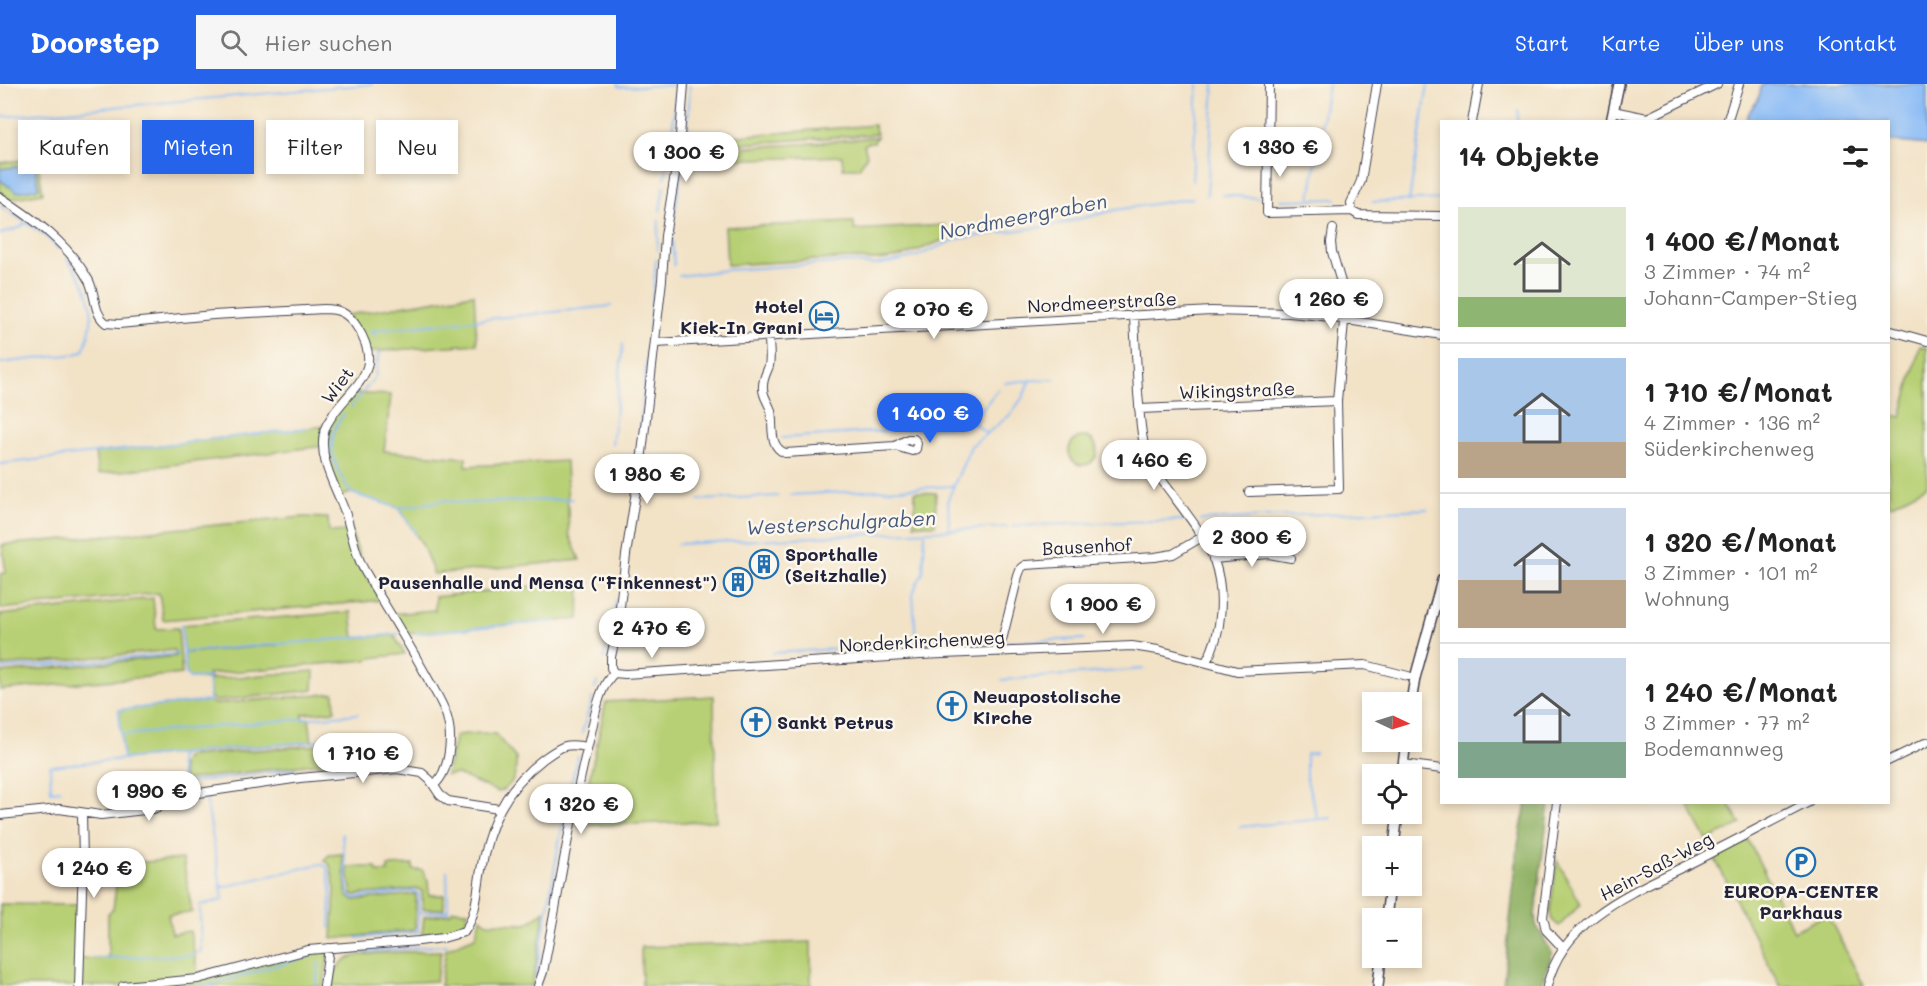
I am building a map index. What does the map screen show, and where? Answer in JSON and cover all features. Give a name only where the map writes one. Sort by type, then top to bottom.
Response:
[{"type":"street","points":[[538,986],[587,747],[603,689],[614,674],[611,668],[611,657],[618,624],[642,453],[656,343],[665,236],[679,149],[684,84]]},
{"type":"street","points":[[1269,84],[1267,213],[1352,211],[1358,215],[1440,216]]},
{"type":"street","points":[[1352,211],[1351,203],[1361,181],[1377,84]]},
{"type":"street","points":[[1472,120],[1479,84]]},
{"type":"street","points":[[1611,120],[1619,84]]},
{"type":"street","points":[[1613,111],[1647,118],[1717,84]]},
{"type":"street","points":[[1728,120],[1739,84]]},
{"type":"street","name":"Wiet","points":[[0,197],[46,228],[73,257],[90,284],[98,314],[106,323],[324,309],[338,309],[354,323],[365,344],[367,368],[365,375],[325,426],[323,446],[326,465],[340,496],[365,573],[404,634],[448,719],[450,736],[447,760],[441,778],[434,785]]},
{"type":"street","points":[[1249,492],[1339,489],[1337,401],[1346,299],[1332,252],[1333,229]]},
{"type":"street","name":"Nordmeerstraße","points":[[656,343],[1211,311],[1289,313],[1440,335]]},
{"type":"street","points":[[1134,315],[1139,409],[1146,453],[1202,537],[1213,558],[1220,589],[1220,620],[1212,651],[1206,662]]},
{"type":"street","points":[[1890,331],[1927,341]]},
{"type":"street","points":[[769,338],[769,365],[762,387],[770,410],[774,442],[780,451],[785,453],[895,446]]},
{"type":"street","name":"Wikingstraße","points":[[1139,409],[1337,401]]},
{"type":"street","name":"Bausenhof","points":[[999,652],[1018,576],[1025,565],[1155,557],[1173,554],[1202,537]]},
{"type":"street","points":[[1213,558],[1269,554],[1291,558]]},
{"type":"street","points":[[1411,692],[1412,677],[1440,586]]},
{"type":"street","name":"Norderkirchenweg","points":[[614,674],[1132,646],[1237,671],[1365,665],[1412,677]]},
{"type":"street","points":[[1890,760],[1927,742]]},
{"type":"street","points":[[123,986],[198,979],[308,950],[419,941],[464,932],[473,916],[483,858],[499,809],[509,792],[526,773],[559,747],[574,744],[587,747]]},
{"type":"street","points":[[1422,769],[1440,769]]},
{"type":"street","points":[[0,815],[65,809],[101,815],[153,809],[192,794],[355,771],[410,770],[426,775],[440,795],[448,801],[499,809]]},
{"type":"street","points":[[1557,804],[1543,917],[1546,930],[1563,948]]},
{"type":"street","name":"Hein-Saß-Weg","points":[[1547,986],[1552,968],[1563,948],[1585,925],[1617,902],[1805,804]]},
{"type":"street","points":[[79,986],[82,813]]},
{"type":"street","points":[[324,986],[329,948]]},
{"type":"street","points":[[1378,986],[1380,968]]},
{"type":"green space","points":[[874,125],[877,134],[689,146],[690,140]]},
{"type":"green space","points":[[877,137],[874,142],[864,145],[867,155],[859,168],[843,168],[842,156],[688,161],[690,150],[803,144]]},
{"type":"green space","points":[[18,161],[18,167],[0,169],[0,163]]},
{"type":"green space","points":[[29,174],[40,174],[43,193],[10,199],[0,193],[0,180],[17,192]]},
{"type":"green space","points":[[854,222],[854,230],[945,225],[948,238],[902,256],[879,260],[853,258],[727,265],[725,227]]},
{"type":"green space","points":[[474,294],[477,344],[367,352],[347,315]]},
{"type":"green space","points":[[1920,346],[1927,348],[1927,486],[1890,505],[1890,414],[1901,417]]},
{"type":"green space","points":[[350,393],[391,395],[384,451],[466,458],[466,466],[566,461],[569,534],[580,560],[434,574],[422,544],[399,508],[351,493],[340,496],[323,446],[98,474],[95,453],[325,426]]},
{"type":"green space","points":[[1083,437],[1093,441],[1097,451],[1093,461],[1083,465],[1073,461],[1069,451],[1073,441]]},
{"type":"green space","points":[[915,492],[936,493],[935,525],[914,524]]},
{"type":"green space","points":[[303,517],[328,518],[329,532],[351,531],[365,573],[383,600],[163,620],[159,593],[0,609],[0,574],[6,573],[2,545]]},
{"type":"green space","points":[[580,581],[579,619],[404,634],[392,614],[435,610],[435,597]]},
{"type":"green space","points":[[153,598],[156,629],[178,628],[182,674],[0,690],[0,673],[176,656],[174,650],[2,666],[0,615]]},
{"type":"green space","points":[[351,612],[354,638],[394,635],[405,654],[367,660],[208,674],[210,679],[314,671],[313,690],[215,701],[210,697],[209,679],[190,678],[186,674],[184,653],[278,645],[184,652],[181,625]]},
{"type":"green space","points":[[334,693],[335,711],[303,714],[303,719],[309,718],[312,742],[123,759],[119,710]]},
{"type":"green space","points":[[714,696],[716,821],[579,826],[606,702]]},
{"type":"green space","points":[[495,734],[516,758],[516,769],[511,783],[498,792],[457,774],[446,775],[456,735]]},
{"type":"green space","points":[[330,744],[330,762],[184,780],[182,764],[188,756]]},
{"type":"green space","points":[[1526,804],[1549,804],[1535,915],[1536,925],[1552,953],[1541,986],[1503,986],[1518,845]]},
{"type":"green space","points":[[1688,804],[1729,804],[1741,824],[1707,840]]},
{"type":"green space","points":[[1748,840],[1794,931],[1827,914],[1864,986],[1780,986],[1714,857]]},
{"type":"green space","points":[[342,854],[347,896],[354,900],[416,894],[415,930],[332,939],[335,889],[330,865],[324,860],[329,855]]},
{"type":"green space","points":[[183,859],[192,912],[168,915],[172,934],[190,931],[199,979],[329,948],[324,986],[0,986],[0,904],[81,905],[80,959],[108,958],[108,914],[113,909],[119,864]]},
{"type":"green space","points":[[1557,860],[1581,904],[1559,926],[1552,920],[1550,913]]},
{"type":"green space","points":[[413,865],[413,870],[422,870],[428,881],[429,895],[444,895],[444,909],[423,909],[422,891],[418,889],[352,894],[347,867],[376,867],[377,872],[388,872],[388,866]]},
{"type":"green space","points":[[453,910],[468,911],[465,923],[458,928],[422,935],[424,917],[451,913]]},
{"type":"green space","points":[[545,911],[532,986],[440,986],[446,949],[475,937],[481,918],[487,923],[527,924]]},
{"type":"green space","points":[[811,942],[811,986],[642,986],[641,947]]},
{"type":"green space","points":[[441,951],[436,981],[331,986],[341,964],[355,956]]},
{"type":"water","points":[[1765,84],[1927,84],[1927,145],[1890,141],[1890,120],[1746,120],[1761,87]]},
{"type":"water","points":[[18,167],[18,174],[37,174],[39,188],[17,192],[0,180],[0,169]]},
{"type":"waterway","points":[[0,117],[372,84]]},
{"type":"waterway","points":[[618,84],[619,87],[677,85]]},
{"type":"waterway","points":[[1192,181],[1198,84]]},
{"type":"waterway","points":[[1207,195],[1214,84]]},
{"type":"waterway","points":[[1310,199],[1328,84]]},
{"type":"waterway","points":[[1409,201],[1428,84]]},
{"type":"waterway","points":[[671,143],[677,86]]},
{"type":"waterway","points":[[674,265],[672,238],[687,140],[690,86]]},
{"type":"waterway","points":[[1517,120],[1518,110]]},
{"type":"waterway","points":[[665,178],[669,153]]},
{"type":"waterway","points":[[660,211],[664,186]]},
{"type":"waterway","name":"Nordmeergraben","points":[[1223,195],[1258,198]]},
{"type":"waterway","name":"Nordmeergraben","points":[[679,276],[727,270],[850,262],[874,265],[917,256],[957,239],[1055,225],[1115,210],[1193,198]]},
{"type":"waterway","name":"Nordmeergraben","points":[[1281,200],[1336,199]]},
{"type":"waterway","name":"Nordmeergraben","points":[[1373,202],[1440,199]]},
{"type":"waterway","points":[[0,206],[46,236],[58,249]]},
{"type":"waterway","points":[[657,250],[659,220]]},
{"type":"waterway","points":[[0,234],[19,228],[26,223]]},
{"type":"waterway","points":[[0,363],[76,354],[83,351],[92,314],[87,292],[76,270],[67,259]]},
{"type":"waterway","points":[[639,441],[656,260]]},
{"type":"waterway","points":[[376,337],[371,331],[611,306]]},
{"type":"waterway","points":[[612,444],[623,344]]},
{"type":"waterway","points":[[351,407],[375,377],[379,352]]},
{"type":"waterway","points":[[1005,383],[1055,379]]},
{"type":"waterway","points":[[949,528],[948,499],[971,446],[1010,415],[1023,397],[1030,380]]},
{"type":"waterway","points":[[986,433],[975,424],[976,417],[998,389]]},
{"type":"waterway","points":[[344,414],[337,424],[332,444],[336,464],[345,483],[351,493],[399,508],[416,534]]},
{"type":"waterway","points":[[782,438],[975,424]]},
{"type":"waterway","points":[[0,464],[309,428]]},
{"type":"waterway","points":[[790,495],[952,486]]},
{"type":"waterway","points":[[699,500],[778,496]]},
{"type":"waterway","points":[[399,508],[445,500],[465,503],[572,499]]},
{"type":"waterway","points":[[1201,520],[1427,509]]},
{"type":"waterway","name":"Westerschulgraben","points":[[1012,526],[1183,520]]},
{"type":"waterway","name":"Westerschulgraben","points":[[677,544],[1007,527]]},
{"type":"waterway","points":[[916,643],[913,594],[923,573],[925,531]]},
{"type":"waterway","points":[[610,630],[616,600]]},
{"type":"waterway","points":[[415,633],[556,621]]},
{"type":"waterway","points":[[61,790],[51,791],[50,766],[123,759],[119,710],[210,701],[208,677],[190,678],[186,674],[181,625]]},
{"type":"waterway","points":[[184,652],[399,634]]},
{"type":"waterway","points":[[1008,642],[1084,639]]},
{"type":"waterway","points":[[604,658],[608,640]]},
{"type":"waterway","points":[[773,653],[943,642]]},
{"type":"waterway","points":[[948,642],[958,642]]},
{"type":"waterway","points":[[966,642],[995,642]]},
{"type":"waterway","points":[[0,669],[177,654]]},
{"type":"waterway","points":[[1002,680],[1144,669]]},
{"type":"waterway","points":[[595,688],[597,682]]},
{"type":"waterway","points":[[582,733],[592,698]]},
{"type":"waterway","points":[[122,735],[358,714]]},
{"type":"waterway","points":[[123,759],[328,740]]},
{"type":"waterway","points":[[1315,753],[1306,754],[1306,777],[1318,819]]},
{"type":"waterway","points":[[181,754],[179,761],[182,782],[186,783],[296,769]]},
{"type":"waterway","points":[[536,974],[566,803],[578,756]]},
{"type":"waterway","points":[[94,958],[194,955],[201,951],[200,905],[223,900],[206,797]]},
{"type":"waterway","points":[[1239,827],[1331,818]]},
{"type":"waterway","points":[[342,834],[348,892],[353,898],[413,891],[419,894],[418,932],[357,938]]},
{"type":"waterway","points":[[221,885],[223,887],[320,864],[327,867],[331,888],[330,928]]},
{"type":"waterway","points":[[420,913],[448,911],[447,871]]},
{"type":"waterway","points":[[360,952],[448,945]]},
{"type":"waterway","points":[[195,986],[210,985],[313,955]]},
{"type":"waterway","points":[[316,986],[319,963]]},
{"type":"place","name":"Hotel Kiek-In Grani","points":[[824,316]]},
{"type":"place","name":"Sporthalle (Seitzhalle)","points":[[764,564]]},
{"type":"place","name":"Pausenhalle und Mensa (\"Finkennest\")","points":[[738,582]]},
{"type":"place","name":"Neuapostolische Kirche","points":[[952,706]]},
{"type":"place","name":"Sankt Petrus","points":[[756,722]]},
{"type":"place","name":"EUROPA-CENTER Parkhaus","points":[[1801,862]]}]
